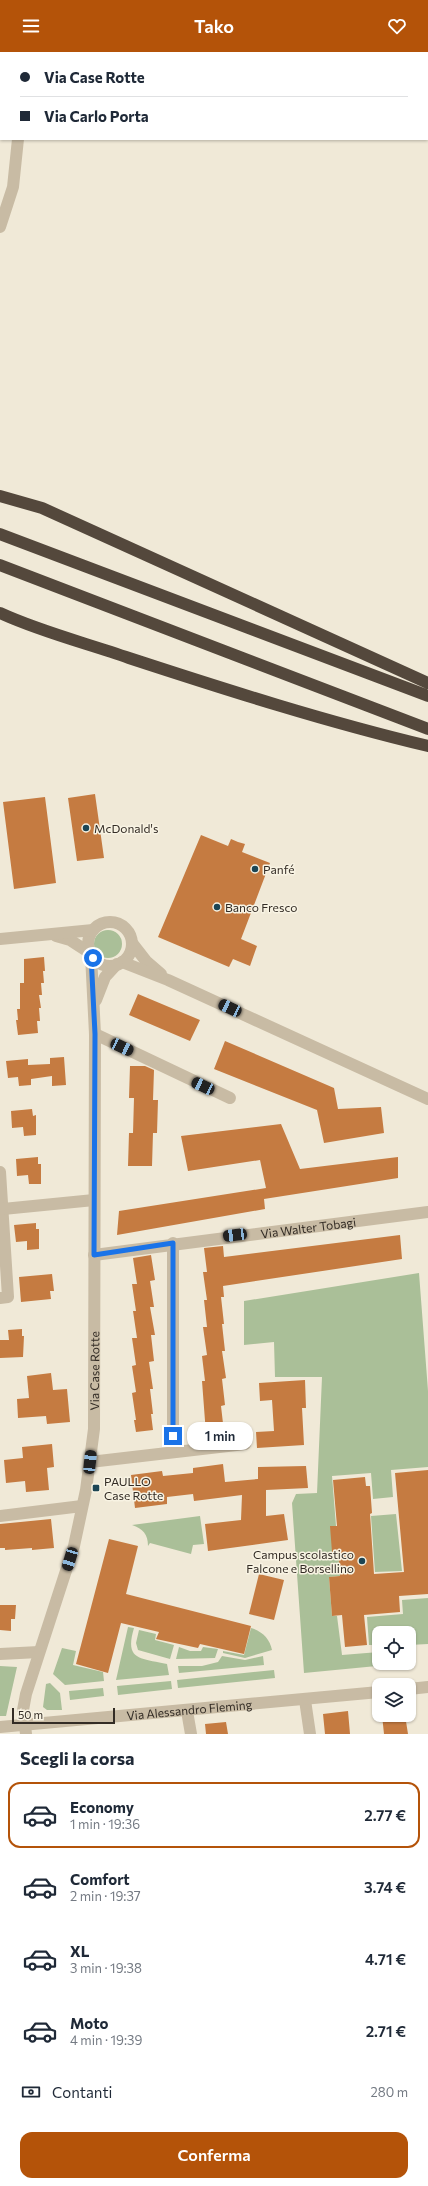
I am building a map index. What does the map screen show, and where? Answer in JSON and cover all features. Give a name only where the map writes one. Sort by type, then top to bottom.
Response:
[{"type":"highway","points":[[0,496],[42,508],[428,683]]},
{"type":"highway","points":[[0,534],[428,696]]},
{"type":"highway","points":[[0,565],[428,729]]},
{"type":"highway","points":[[0,613],[138,661],[380,734],[428,746]]},
{"type":"street","points":[[0,227],[13,187],[18,140]]},
{"type":"street","points":[[0,939],[93,930],[103,923],[117,923],[128,932],[132,943],[146,961],[168,980]]},
{"type":"street","points":[[91,954],[88,941],[93,930]]},
{"type":"street","points":[[45,935],[66,939],[91,954],[103,965],[120,963],[168,980],[428,1099]]},
{"type":"street","points":[[120,963],[130,953],[132,943]]},
{"type":"street","name":"Via Case Rotte","points":[[25,1729],[25,1698],[70,1559],[82,1506],[90,1462],[95,1408],[95,1034],[91,954]]},
{"type":"street","name":"Via Case Rotte","points":[[94,1006],[105,977],[120,963]]},
{"type":"street","points":[[95,1034],[230,1098]]},
{"type":"street","points":[[0,1172],[3,1209],[4,1298]]},
{"type":"street","points":[[3,1209],[94,1200]]},
{"type":"street","name":"Via Walter Tobagi","points":[[94,1255],[173,1243],[428,1212]]},
{"type":"street","points":[[173,1243],[173,1451]]},
{"type":"street","points":[[90,1462],[173,1451],[246,1444]]},
{"type":"street","points":[[0,1516],[82,1506]]},
{"type":"street","points":[[0,1654],[39,1652]]},
{"type":"street","points":[[416,1688],[428,1687]]},
{"type":"street","name":"Via Alessandro Fleming","points":[[0,1727],[25,1729],[372,1693]]},
{"type":"street","points":[[304,1700],[310,1734]]},
{"type":"street","points":[[187,1711],[191,1734]]},
{"type":"green space","points":[[108,930],[118,934],[122,944],[118,954],[108,958],[98,954],[94,944],[98,934]]},
{"type":"green space","points":[[419,1273],[428,1391],[428,1467],[391,1470],[393,1497],[373,1499],[371,1473],[332,1476],[340,1576],[329,1577],[332,1616],[337,1616],[342,1655],[372,1653],[372,1666],[304,1673],[292,1503],[296,1494],[317,1493],[322,1377],[275,1377],[274,1342],[244,1345],[244,1301]]},
{"type":"green space","points":[[396,1514],[402,1571],[375,1572],[371,1516]]},
{"type":"green space","points":[[200,1516],[204,1544],[193,1545],[191,1554],[150,1543],[148,1546],[147,1538],[144,1532],[132,1525]]},
{"type":"green space","points":[[428,1598],[428,1644],[416,1645],[416,1626],[372,1626],[372,1645],[369,1645],[367,1617],[403,1614],[402,1600]]},
{"type":"green space","points":[[128,1627],[134,1628],[131,1639],[131,1647],[133,1652],[142,1659],[167,1664],[169,1675],[116,1680]]},
{"type":"green space","points":[[251,1628],[259,1631],[265,1636],[272,1650],[245,1658],[223,1653],[223,1651],[244,1655]]},
{"type":"green space","points":[[139,1630],[156,1634],[155,1640],[174,1645],[170,1659],[138,1650],[136,1643]]},
{"type":"green space","points":[[179,1647],[190,1651],[201,1651],[203,1647],[218,1649],[215,1658],[176,1659]]},
{"type":"green space","points":[[62,1648],[76,1651],[73,1665],[103,1672],[104,1681],[65,1685],[53,1674]]},
{"type":"green space","points":[[222,1656],[245,1660],[263,1656],[264,1665],[179,1673],[178,1666],[202,1666],[218,1662]]},
{"type":"green space","points":[[0,1666],[17,1667],[6,1716],[0,1716]]},
{"type":"green space","points":[[274,1670],[275,1678],[178,1688],[177,1680]]},
{"type":"green space","points":[[171,1681],[172,1689],[118,1695],[117,1686]]},
{"type":"green space","points":[[50,1683],[60,1693],[62,1710],[47,1710],[43,1707],[46,1684]]},
{"type":"green space","points":[[103,1688],[104,1696],[70,1700],[69,1691]]},
{"type":"building","name":"McDonald's","points":[[95,794],[104,858],[77,861],[68,798]]},
{"type":"building","points":[[45,797],[56,883],[14,889],[3,802]]},
{"type":"building","points":[[201,835],[228,846],[231,839],[245,844],[242,852],[270,863],[241,939],[257,946],[250,966],[233,959],[229,967],[158,937]]},
{"type":"building","points":[[44,957],[45,971],[43,971],[44,983],[41,983],[42,995],[39,995],[41,1008],[39,1008],[40,1021],[37,1021],[38,1033],[18,1035],[16,1020],[18,1020],[17,1009],[20,1009],[20,983],[24,983],[24,959]]},
{"type":"building","points":[[138,994],[200,1020],[190,1041],[129,1015]]},
{"type":"building","points":[[225,1041],[334,1088],[338,1109],[381,1107],[384,1133],[324,1143],[317,1110],[214,1069]]},
{"type":"building","points":[[64,1057],[66,1085],[52,1086],[52,1076],[31,1079],[31,1085],[19,1086],[18,1077],[8,1078],[6,1061],[28,1059],[28,1065],[50,1064],[50,1058]]},
{"type":"building","points":[[130,1066],[145,1066],[154,1070],[153,1100],[158,1100],[157,1133],[153,1133],[152,1166],[128,1166],[129,1133],[133,1133],[134,1098],[129,1098]]},
{"type":"building","points":[[32,1109],[33,1116],[36,1115],[36,1135],[24,1136],[23,1127],[12,1128],[11,1111]]},
{"type":"building","points":[[281,1124],[300,1169],[398,1157],[398,1178],[264,1199],[265,1209],[117,1235],[119,1211],[266,1188],[260,1160],[188,1171],[181,1136]]},
{"type":"building","points":[[38,1157],[38,1164],[41,1164],[41,1184],[29,1184],[28,1175],[17,1176],[16,1159]]},
{"type":"building","points":[[36,1223],[36,1229],[39,1229],[39,1249],[27,1250],[27,1241],[16,1242],[14,1225]]},
{"type":"building","points":[[400,1235],[402,1259],[223,1286],[224,1297],[221,1297],[225,1351],[222,1351],[226,1378],[222,1379],[225,1405],[221,1406],[224,1432],[206,1434],[202,1381],[205,1381],[202,1356],[207,1355],[203,1327],[207,1327],[204,1300],[207,1300],[203,1272],[207,1272],[204,1248],[223,1246],[224,1257]]},
{"type":"building","points":[[151,1255],[155,1280],[150,1281],[154,1307],[150,1307],[155,1335],[151,1335],[154,1361],[149,1362],[153,1389],[150,1389],[153,1430],[136,1432],[134,1420],[136,1420],[132,1393],[136,1392],[132,1366],[136,1365],[132,1338],[137,1338],[133,1311],[136,1311],[132,1284],[137,1284],[133,1258]]},
{"type":"building","points":[[52,1274],[54,1291],[50,1291],[51,1299],[21,1302],[19,1277]]},
{"type":"building","points":[[22,1329],[22,1336],[24,1336],[23,1357],[0,1358],[0,1340],[9,1340],[8,1330]]},
{"type":"building","points":[[51,1373],[53,1390],[67,1389],[70,1422],[47,1424],[46,1416],[18,1418],[17,1399],[29,1398],[27,1376]]},
{"type":"building","points":[[305,1380],[306,1408],[302,1408],[304,1445],[257,1448],[256,1432],[274,1431],[272,1400],[260,1401],[259,1383]]},
{"type":"building","points":[[52,1444],[54,1467],[47,1468],[49,1490],[26,1492],[25,1481],[6,1483],[4,1460],[23,1458],[22,1447]]},
{"type":"building","points":[[223,1464],[225,1482],[258,1479],[258,1467],[306,1466],[308,1488],[266,1490],[266,1516],[284,1514],[288,1540],[208,1551],[205,1524],[241,1520],[242,1495],[194,1501],[193,1494],[167,1497],[167,1504],[135,1508],[131,1475],[162,1471],[163,1476],[193,1473],[193,1468]]},
{"type":"building","points":[[428,1470],[428,1594],[399,1596],[400,1612],[364,1615],[367,1645],[345,1647],[342,1615],[332,1616],[329,1577],[340,1576],[338,1551],[332,1552],[330,1526],[337,1526],[333,1480],[365,1477],[366,1486],[370,1486],[372,1513],[370,1514],[374,1574],[404,1572],[395,1473]]},
{"type":"building","points":[[51,1519],[54,1548],[5,1550],[5,1548],[0,1548],[0,1524]]},
{"type":"building","points":[[109,1539],[138,1546],[126,1594],[251,1626],[244,1654],[200,1644],[198,1648],[156,1639],[159,1632],[121,1623],[108,1673],[76,1664]]},
{"type":"building","points":[[259,1574],[284,1580],[274,1620],[249,1614]]},
{"type":"building","points":[[0,1605],[16,1605],[15,1619],[11,1619],[11,1631],[0,1630]]},
{"type":"building","points":[[348,1711],[350,1734],[325,1734],[323,1714]]},
{"type":"building","points":[[226,1722],[228,1734],[206,1734],[205,1724]]},
{"type":"building","points":[[383,1722],[406,1722],[408,1734],[384,1734]]},
{"type":"place","name":"McDonald's","points":[[86,828]]},
{"type":"place","name":"Panfé","points":[[255,869]]},
{"type":"place","name":"Banco Fresco","points":[[217,907]]},
{"type":"place","name":"PAULLO Case Rotte","points":[[96,1488]]},
{"type":"place","name":"Campus scolastico Falcone e Borsellino","points":[[362,1561]]},
{"type":"route","points":[[93,958],[91,955],[95,1034],[94,1255],[173,1243],[173,1436]]}]
